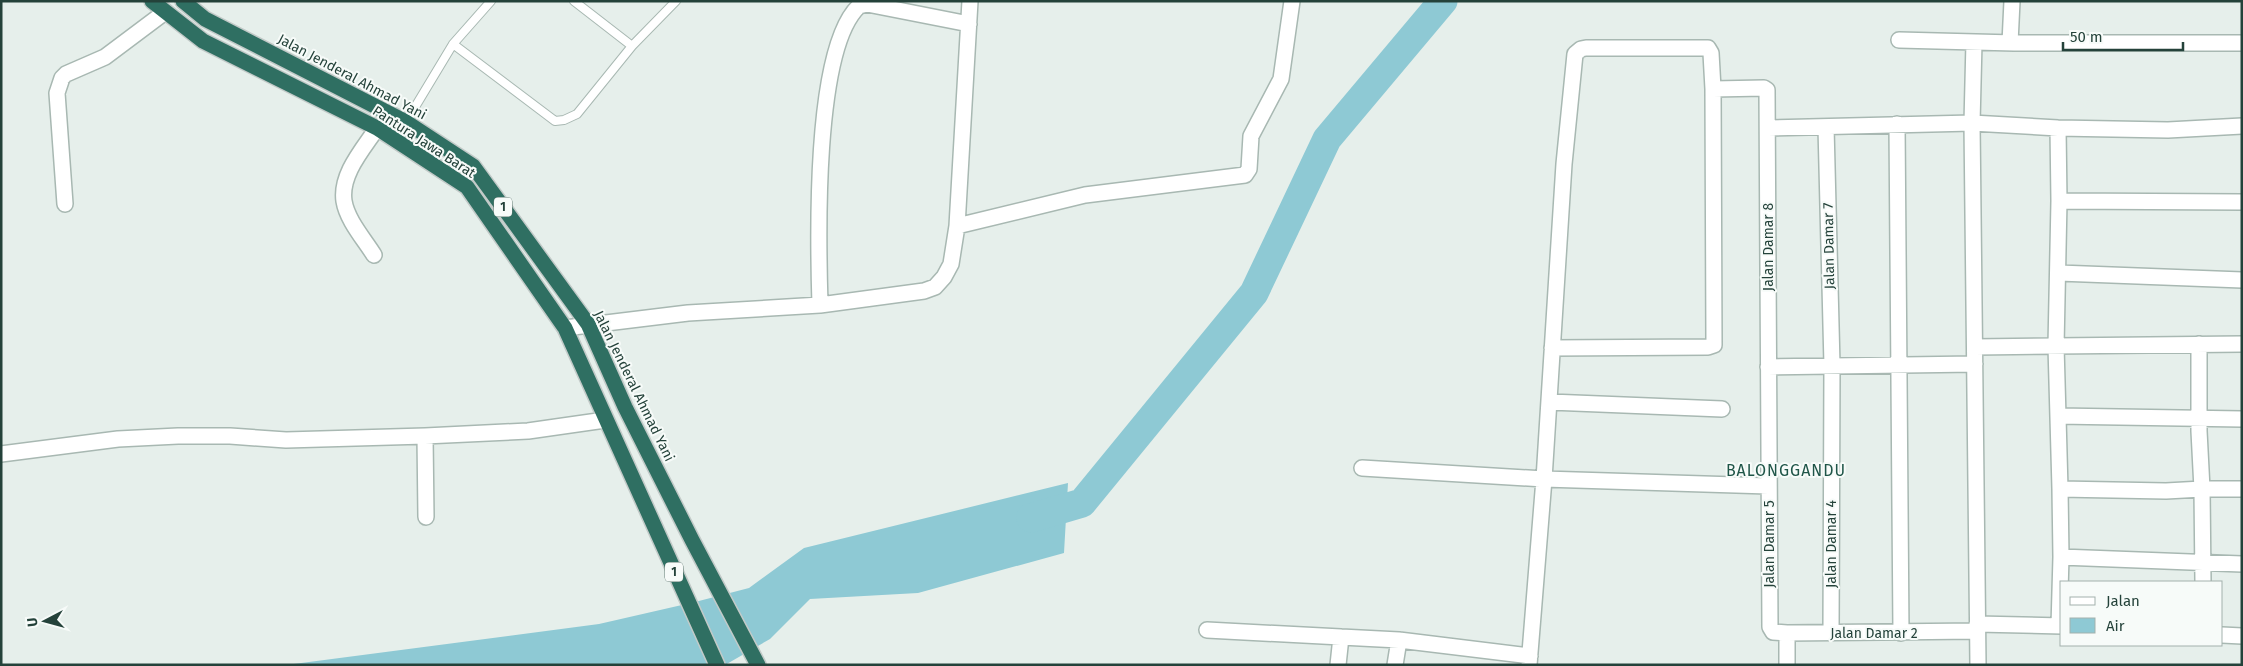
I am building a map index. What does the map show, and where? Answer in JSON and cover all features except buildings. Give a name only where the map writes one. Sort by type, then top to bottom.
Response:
[{"type":"highway","name":"Pantura Jawa Barat","points":[[152,1],[203,41],[377,128],[467,187],[564,328],[717,665]]},
{"type":"highway","name":"Jalan Jenderal Ahmad Yani","points":[[183,1],[205,19],[406,122],[474,166],[588,324],[625,407],[758,665]]},
{"type":"highway","points":[[605,420],[625,407]]},
{"type":"street","points":[[564,328],[688,313],[820,305],[924,292],[935,286],[944,277],[950,264],[957,226],[970,1]]},
{"type":"street","points":[[957,226],[1085,195],[1245,174],[1249,169],[1251,136],[1282,79],[1292,1]]},
{"type":"street","points":[[2010,43],[2012,1]]},
{"type":"street","points":[[820,305],[818,253],[820,175],[827,97],[830,67],[839,39],[847,23],[856,8],[867,4],[969,24]]},
{"type":"street","points":[[64,204],[57,93],[62,78],[66,74],[105,57],[165,12]]},
{"type":"street","points":[[1899,40],[2010,43],[2242,43]]},
{"type":"street","points":[[1974,42],[1972,123],[1978,665]]},
{"type":"street","points":[[1207,630],[1399,640],[1529,660],[1550,402],[1552,348],[1564,164],[1575,54],[1586,48],[1708,48],[1711,52],[1713,89],[1713,346],[1552,348]]},
{"type":"street","name":"Jalan Damar 8","points":[[1713,89],[1766,88],[1768,128],[1768,367]]},
{"type":"street","points":[[1768,128],[1972,123],[2058,128],[2168,130],[2242,126]]},
{"type":"street","points":[[1897,124],[1901,633]]},
{"type":"street","name":"Jalan Damar 7","points":[[1826,127],[1832,365]]},
{"type":"street","points":[[374,255],[352,221],[344,200],[346,181],[353,163],[377,128]]},
{"type":"street","points":[[2058,128],[2059,273],[2056,346],[2061,581]]},
{"type":"street","points":[[2059,201],[2242,202]]},
{"type":"street","points":[[2059,273],[2242,280]]},
{"type":"street","points":[[2199,344],[2203,581]]},
{"type":"street","points":[[1975,347],[2242,344]]},
{"type":"street","points":[[1768,367],[1975,364]]},
{"type":"street","name":"Jalan Damar 4","points":[[1831,633],[1832,365]]},
{"type":"street","name":"Jalan Damar 5","points":[[1768,367],[1769,624],[1771,630]]},
{"type":"street","points":[[1550,402],[1722,409]]},
{"type":"street","points":[[2058,416],[2199,420],[2242,419]]},
{"type":"street","points":[[1,454],[118,439],[230,436],[286,440],[425,436],[528,431],[605,420]]},
{"type":"street","points":[[425,436],[426,517]]},
{"type":"street","points":[[1362,468],[1544,479],[1768,486]]},
{"type":"street","points":[[2060,489],[2166,491],[2242,489]]},
{"type":"street","points":[[2061,557],[2242,564]]},
{"type":"street","name":"Jalan Damar 2","points":[[1771,630],[1787,633],[1901,633],[1977,628],[2060,626]]},
{"type":"street","points":[[1787,633],[1787,665]]},
{"type":"street","points":[[2223,634],[2242,636]]},
{"type":"street","points":[[1338,665],[1341,637]]},
{"type":"street","points":[[1395,665],[1399,640]]},
{"type":"lane","points":[[406,122],[453,44],[490,1]]},
{"type":"lane","points":[[574,1],[632,46]]},
{"type":"lane","points":[[453,44],[555,121],[564,120],[577,114],[632,46],[676,1]]},
{"type":"water","points":[[1068,483],[1064,553],[918,593],[810,599],[770,639],[725,665],[286,665],[599,624],[695,602],[749,588],[804,548]]},
{"type":"waterway","points":[[1031,518],[1082,503],[1254,293],[1327,139],[1443,1]]},
{"type":"district","name":"BALONGGANDU","points":[[1786,470]]}]
